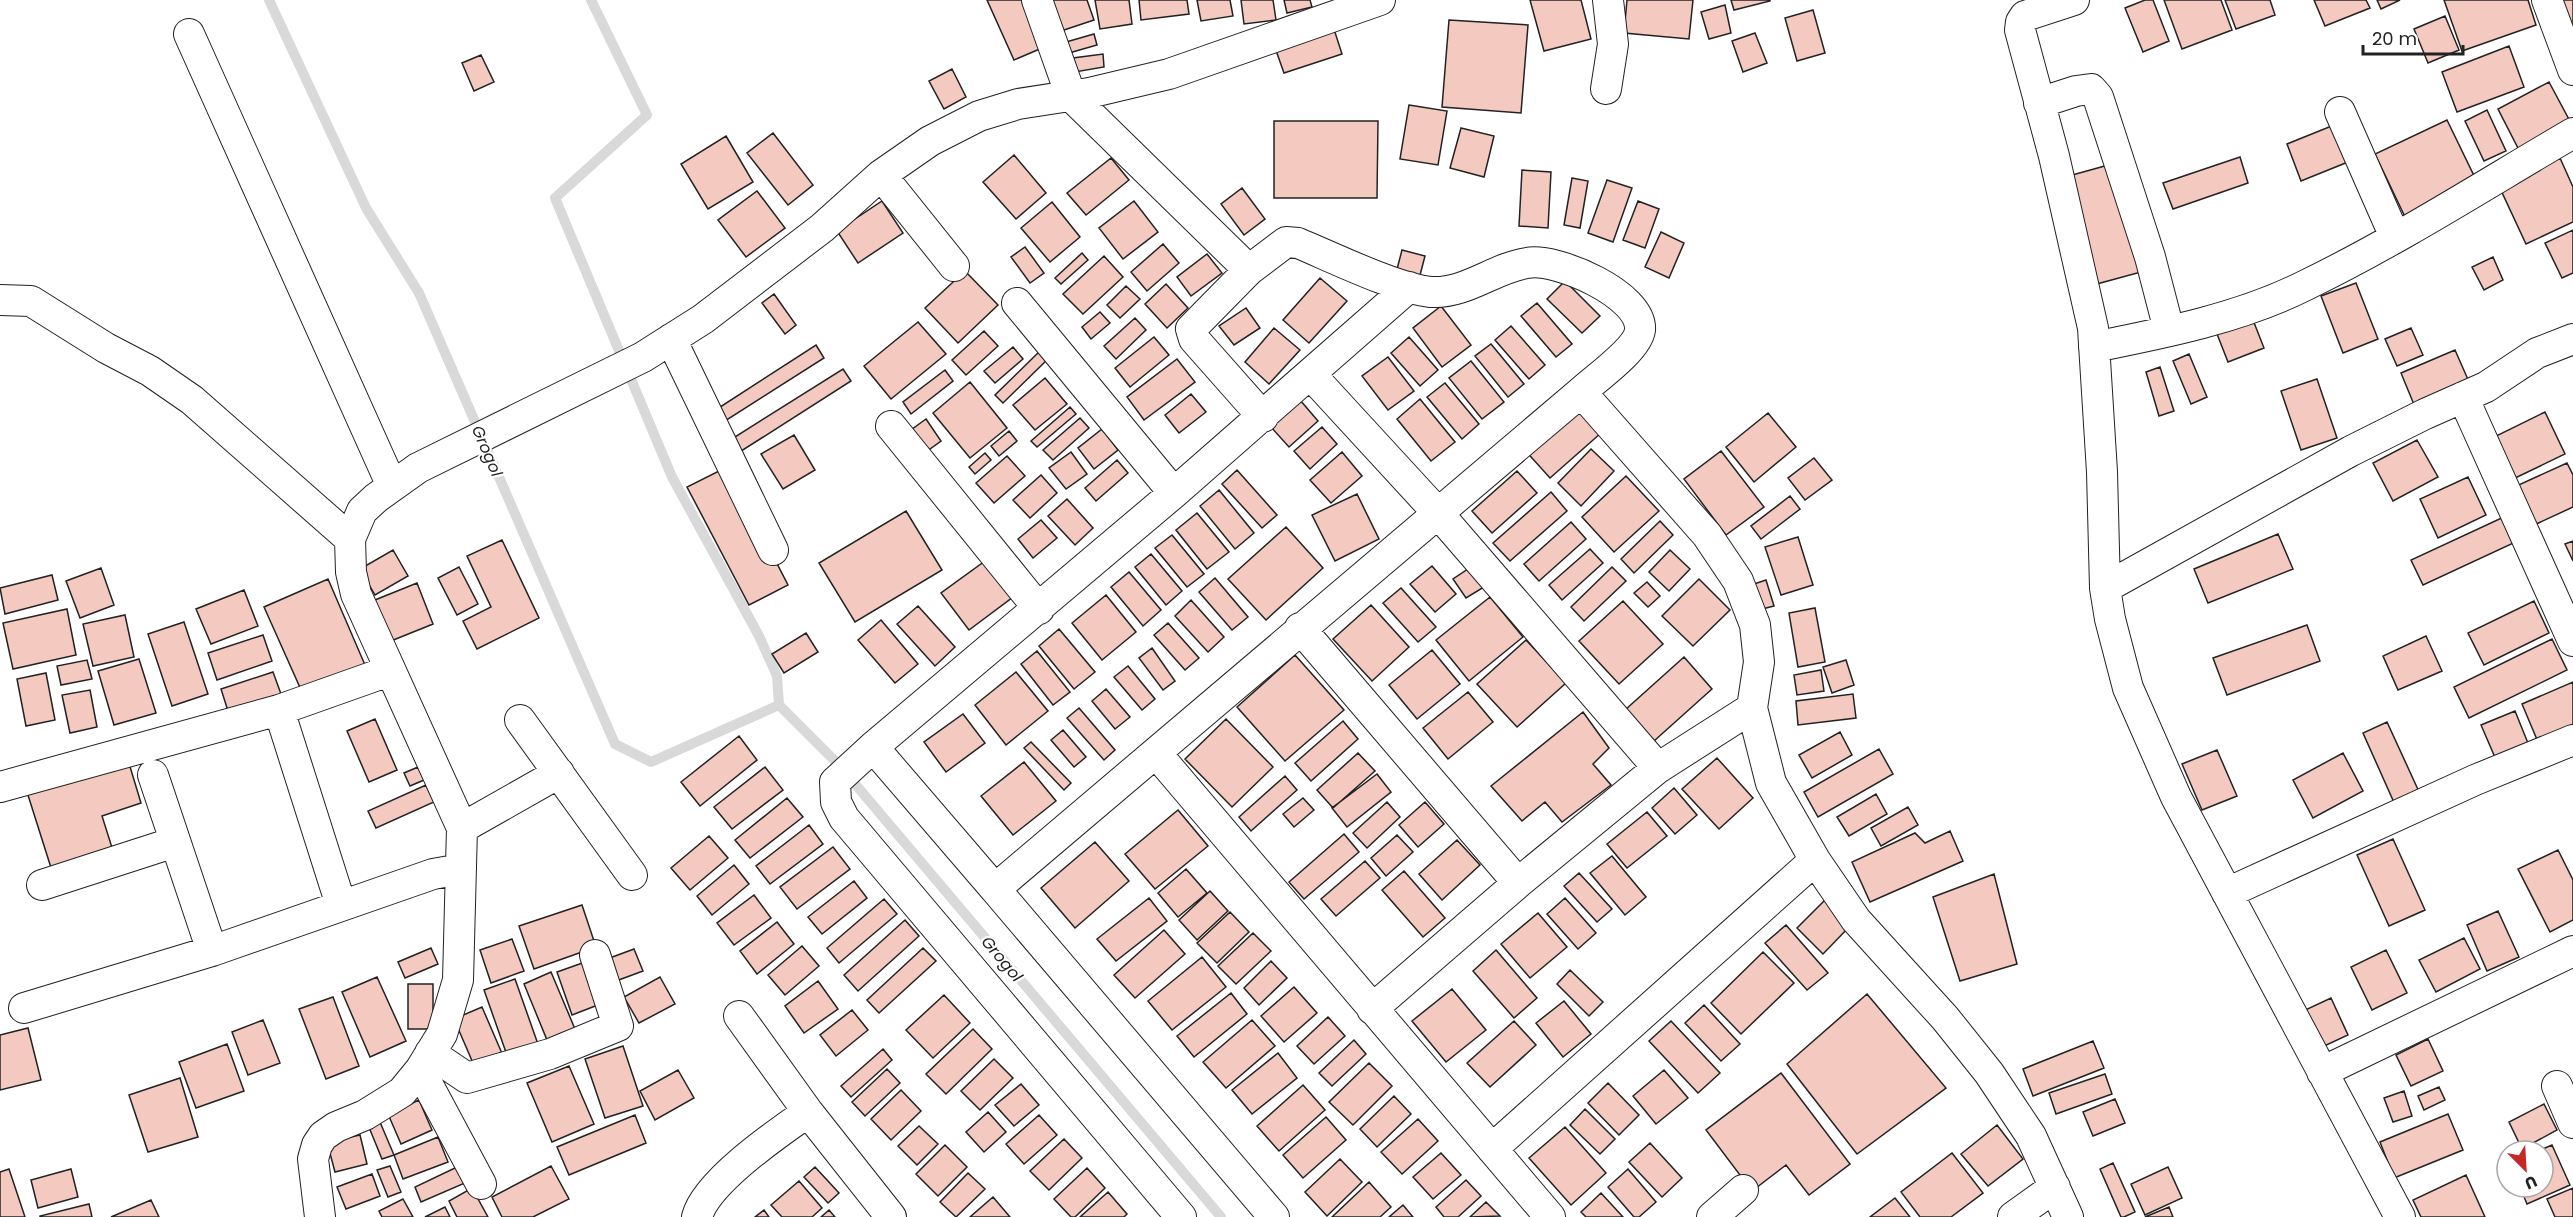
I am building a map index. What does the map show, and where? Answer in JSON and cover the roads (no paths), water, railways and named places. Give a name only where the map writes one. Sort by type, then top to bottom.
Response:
[{"type":"street","points":[[1037,0],[1071,96],[1249,270]]},
{"type":"street","points":[[320,1217],[313,1159],[317,1145],[323,1136],[336,1127],[366,1115],[402,1092],[442,1034],[458,980],[462,828],[356,594],[351,572],[350,539],[362,511],[418,468],[643,357],[703,319],[782,260],[881,175],[930,141],[979,116],[1018,104],[1071,96],[1169,74],[1380,0]]},
{"type":"street","points":[[1606,89],[1612,44],[1608,0]]},
{"type":"street","points":[[2074,0],[2022,8],[2020,38],[2085,283],[2094,347],[2102,472],[2105,588],[2110,619],[2128,688],[2176,797],[2400,1217]]},
{"type":"street","points":[[2547,0],[2573,70]]},
{"type":"street","points":[[189,34],[392,486]]},
{"type":"street","points":[[2039,103],[2076,91],[2091,89],[2098,97],[2150,257],[2169,330]]},
{"type":"street","points":[[2340,112],[2395,237]]},
{"type":"street","points":[[2094,347],[2169,330],[2245,309],[2303,287],[2470,196],[2573,133]]},
{"type":"street","points":[[881,175],[954,266]]},
{"type":"street","points":[[995,889],[1581,392],[1632,347],[1640,329],[1632,309],[1597,282],[1570,268],[1543,261],[1526,263],[1448,291],[1431,292],[1409,287],[1293,242],[1277,246],[1249,270],[1193,326],[1191,332],[1194,339],[1263,417]]},
{"type":"street","points":[[1181,1217],[844,818],[833,787],[844,773],[873,747],[1174,494],[1409,287]]},
{"type":"street","points":[[0,300],[31,301],[106,348],[150,371],[192,400],[350,539]]},
{"type":"street","points":[[1017,303],[1174,494]]},
{"type":"street","points":[[670,339],[773,550]]},
{"type":"street","points":[[2105,588],[2351,451],[2486,387],[2537,353],[2573,339]]},
{"type":"street","points":[[1311,375],[1437,512],[1658,768]]},
{"type":"street","points":[[1581,392],[1707,535],[1738,581],[1749,606],[1758,646],[1759,662],[1752,708],[1771,783],[1815,860],[1856,920],[1915,984],[1989,1073],[2031,1136],[2068,1217]]},
{"type":"street","points":[[2463,397],[2572,634]]},
{"type":"street","points":[[891,426],[1039,609]]},
{"type":"street","points":[[1300,628],[1518,883]]},
{"type":"street","points":[[0,787],[279,710],[389,671]]},
{"type":"street","points":[[1372,1009],[1518,883],[1658,768],[1752,708]]},
{"type":"street","points":[[279,710],[341,905]]},
{"type":"street","points":[[520,720],[632,875]]},
{"type":"street","points":[[2227,893],[2465,785],[2573,740]]},
{"type":"street","points":[[873,747],[1274,1217]]},
{"type":"street","points":[[1156,753],[1550,1217]]},
{"type":"street","points":[[462,828],[559,773]]},
{"type":"street","points":[[153,775],[212,951]]},
{"type":"street","points":[[42,885],[175,842]]},
{"type":"street","points":[[1492,1149],[1815,860]]},
{"type":"street","points":[[24,1008],[212,951],[434,873],[461,868]]},
{"type":"street","points":[[2322,1072],[2573,951]]},
{"type":"street","points":[[425,1061],[467,1078],[549,1054],[618,1026],[596,955]]},
{"type":"street","points":[[739,1016],[808,1112],[891,1217]]},
{"type":"street","points":[[425,1061],[481,1184]]},
{"type":"street","points":[[2557,1086],[2573,1123]]},
{"type":"street","points":[[698,1217],[700,1206],[710,1192],[762,1146],[808,1112]]},
{"type":"street","points":[[2013,1217],[2055,1187]]},
{"type":"street","points":[[1712,1217],[1743,1190]]},
{"type":"waterway","name":"Grogol","points":[[269,0],[366,208],[419,293],[615,744],[651,762],[779,705],[839,765],[1221,1217]]},
{"type":"waterway","name":"Grogol","points":[[591,0],[647,115],[555,198],[672,477],[759,636],[777,676],[779,705]]}]
